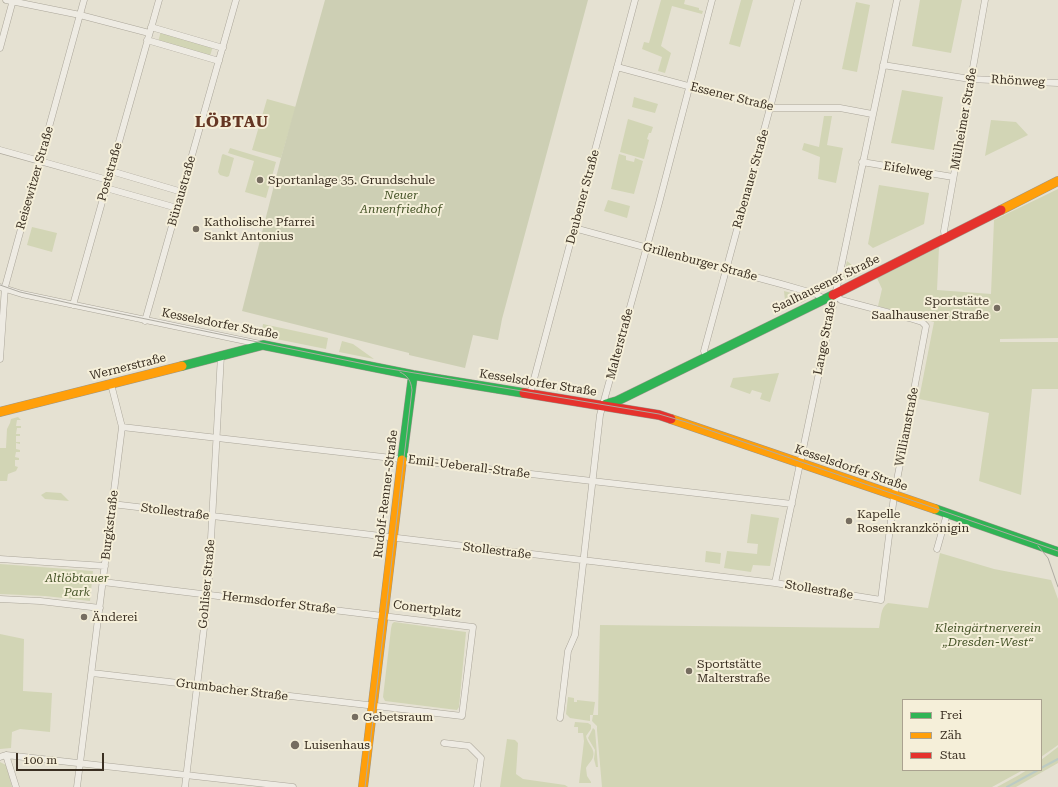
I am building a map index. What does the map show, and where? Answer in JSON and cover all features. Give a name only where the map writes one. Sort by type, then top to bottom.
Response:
[{"type":"street","points":[[0,48],[11,0],[80,15],[149,33],[223,48],[236,0]]},
{"type":"street","name":"Reisewitzer Straße","points":[[0,359],[2,288],[40,161],[84,0]]},
{"type":"street","name":"Poststraße","points":[[73,305],[159,0]]},
{"type":"street","name":"Deubener Straße","points":[[530,394],[635,0]]},
{"type":"street","name":"Malterstraße","points":[[560,718],[568,651],[575,635],[600,415],[712,0]]},
{"type":"street","name":"Rabenauer Straße","points":[[706,357],[704,351],[798,0]]},
{"type":"street","name":"Lange Straße","points":[[775,583],[896,0]]},
{"type":"street","name":"Mülheimer Straße","points":[[945,238],[944,231],[985,0]]},
{"type":"street","points":[[149,33],[219,60]]},
{"type":"street","name":"Bünaustraße","points":[[145,321],[223,48]]},
{"type":"street","name":"Rhönweg","points":[[883,65],[970,79],[1058,83]]},
{"type":"street","name":"Essener Straße","points":[[617,67],[770,108],[840,108],[872,114]]},
{"type":"street","points":[[0,150],[108,180]]},
{"type":"street","name":"Eifelweg","points":[[862,162],[954,177]]},
{"type":"street","points":[[110,171],[182,192]]},
{"type":"street","name":"Saalhausener Straße","points":[[603,405],[617,401],[1058,181]]},
{"type":"street","points":[[106,188],[177,208]]},
{"type":"street","name":"Grillenburger Straße","points":[[574,228],[816,294],[824,299]]},
{"type":"street","name":"Kesselsdorfer Straße","points":[[2,288],[145,321],[413,375],[659,415],[686,423],[1058,552]]},
{"type":"street","name":"Williamstraße","points":[[834,294],[841,300],[909,318],[922,322],[926,326],[894,496],[881,600]]},
{"type":"street","name":"Wernerstraße","points":[[0,412],[263,345]]},
{"type":"street","name":"Gohliser Straße","points":[[185,787],[208,594],[221,355]]},
{"type":"street","name":"Rudolf-Renner-Straße","points":[[383,615],[413,375]]},
{"type":"street","name":"Burgkstraße","points":[[77,787],[122,427],[111,384]]},
{"type":"street","name":"Emil-Ueberall-Straße","points":[[122,427],[792,504]]},
{"type":"street","name":"Stollestraße","points":[[112,504],[775,583],[881,600]]},
{"type":"street","points":[[937,549],[947,514]]},
{"type":"street","points":[[0,559],[105,566]]},
{"type":"street","name":"Hermsdorfer Straße","points":[[103,582],[383,615]]},
{"type":"street","points":[[0,599],[40,601],[100,608]]},
{"type":"street","name":"Conertplatz","points":[[383,615],[473,626],[462,716],[372,706],[383,615]]},
{"type":"street","name":"Grumbacher Straße","points":[[92,673],[372,706]]},
{"type":"street","points":[[363,787],[372,706]]},
{"type":"street","points":[[444,743],[469,746],[481,758],[477,787]]},
{"type":"street","points":[[16,787],[3,756],[80,762],[293,787]]},
{"type":"green space","name":"Neuer Annenfriedhof","points":[[325,0],[588,0],[502,319],[498,340],[473,335],[465,368],[409,355],[409,353],[242,311],[281,158]]},
{"type":"green space","points":[[661,0],[685,0],[684,4],[699,8],[699,10],[703,11],[702,14],[672,6],[661,46],[671,53],[665,73],[658,71],[662,57],[642,49],[644,42],[649,43]]},
{"type":"green space","points":[[741,0],[753,0],[740,47],[729,44]]},
{"type":"green space","points":[[920,0],[962,0],[951,53],[912,46]]},
{"type":"green space","points":[[856,2],[870,5],[857,72],[842,69]]},
{"type":"green space","points":[[161,31],[213,46],[210,56],[158,42]]},
{"type":"green space","points":[[902,90],[943,97],[934,150],[891,143]]},
{"type":"green space","points":[[634,97],[658,104],[655,113],[632,107]]},
{"type":"green space","points":[[267,99],[296,107],[281,158],[252,150]]},
{"type":"green space","points":[[824,116],[832,116],[827,145],[843,148],[836,183],[818,179],[820,157],[802,150],[804,143],[819,147]]},
{"type":"green space","points":[[628,119],[653,127],[647,139],[649,140],[644,159],[620,152]]},
{"type":"green space","points":[[991,120],[1016,122],[1028,135],[985,156]]},
{"type":"green space","name":"Sportanlage 35. Grundschule","points":[[230,148],[276,162],[266,198],[245,192],[254,161],[228,153]]},
{"type":"green space","points":[[223,154],[234,158],[229,176],[227,177],[220,175],[218,172]]},
{"type":"green space","points":[[619,154],[626,156],[626,160],[634,162],[635,158],[643,161],[634,194],[611,189]]},
{"type":"green space","points":[[879,185],[929,193],[924,224],[873,248],[868,244]]},
{"type":"green space","name":"Sportstätte Saalhausener Straße","points":[[1058,189],[1058,338],[1000,339],[1000,342],[1058,342],[1058,389],[1032,389],[1021,495],[979,481],[989,413],[919,399],[934,322],[878,306],[882,289],[877,278],[939,247],[937,290],[991,294],[994,220]]},
{"type":"green space","points":[[608,200],[630,206],[627,218],[604,211]]},
{"type":"green space","points":[[32,227],[57,233],[52,252],[27,245]]},
{"type":"green space","points":[[847,261],[862,273],[848,280],[843,277]]},
{"type":"green space","points":[[784,291],[810,298],[801,303],[799,301],[786,310]]},
{"type":"green space","points":[[263,324],[328,338],[326,349],[261,336]]},
{"type":"green space","points":[[342,341],[353,344],[374,359],[339,352]]},
{"type":"green space","points":[[779,373],[770,402],[760,399],[762,393],[752,390],[750,394],[730,387],[733,378]]},
{"type":"green space","points":[[18,417],[21,420],[17,420],[16,426],[21,426],[21,428],[17,428],[16,434],[20,434],[20,436],[16,436],[16,442],[20,442],[20,444],[16,443],[16,449],[20,450],[20,452],[16,452],[15,457],[19,458],[19,460],[15,460],[15,466],[18,467],[16,471],[8,474],[7,481],[0,481],[0,448],[6,448],[7,429],[11,419]]},
{"type":"green space","points":[[46,492],[61,493],[69,501],[45,499],[41,495]]},
{"type":"green space","points":[[751,514],[779,518],[770,566],[753,565],[751,572],[724,568],[727,551],[757,554],[758,544],[747,543]]},
{"type":"green space","points":[[706,551],[721,553],[720,564],[705,562]]},
{"type":"green space","name":"Kleingärtnerverein „Dresden-West“","points":[[940,553],[994,569],[1051,580],[1058,599],[1058,745],[1042,756],[1042,699],[902,699],[902,771],[1021,771],[992,787],[602,787],[597,726],[592,721],[593,715],[598,715],[600,625],[879,628],[882,611],[888,603],[928,608]]},
{"type":"green space","name":"Altlöbtauer Park","points":[[0,564],[93,571],[90,601],[45,596],[0,594]]},
{"type":"green space","points":[[394,622],[466,632],[459,707],[457,710],[385,701],[383,697],[391,629]]},
{"type":"green space","points":[[0,634],[24,639],[23,691],[52,693],[50,732],[20,729],[12,732],[11,748],[0,749]]},
{"type":"green space","points":[[568,697],[574,698],[574,702],[577,702],[577,700],[595,702],[593,715],[590,715],[590,721],[570,718],[566,714]]},
{"type":"green space","points":[[575,722],[588,723],[591,725],[591,729],[586,736],[594,754],[592,760],[586,768],[587,776],[591,783],[579,783],[584,741],[583,733],[578,733],[578,727],[574,727]]},
{"type":"green space","points":[[593,728],[595,730],[598,767],[596,767],[594,759],[595,750],[588,738]]},
{"type":"green space","points":[[507,739],[515,740],[518,743],[516,774],[523,779],[565,785],[568,787],[500,787]]},
{"type":"green space","points":[[1058,747],[1058,763],[1016,787],[997,787],[1025,771],[1042,771],[1042,759]]},
{"type":"green space","points":[[0,762],[6,765],[12,787],[0,787]]},
{"type":"waterway","points":[[1042,767],[1058,759]]},
{"type":"waterway","points":[[1007,787],[1036,771]]},
{"type":"tram line","points":[[0,285],[20,292],[73,304],[379,367],[659,414],[686,422],[1058,551]]},
{"type":"tram line","points":[[365,787],[412,390],[409,379],[400,372]]},
{"type":"tram line","points":[[1038,546],[1048,558],[1058,587]]},
{"type":"traffic: fast","points":[[606,404],[617,401],[833,295]]},
{"type":"traffic: fast","points":[[182,366],[263,345],[413,375],[524,393]]},
{"type":"traffic: fast","points":[[402,460],[413,375]]},
{"type":"traffic: fast","points":[[935,509],[1058,552]]},
{"type":"traffic: slow","points":[[1001,210],[1058,181]]},
{"type":"traffic: slow","points":[[0,412],[182,366]]},
{"type":"traffic: slow","points":[[671,419],[935,509]]},
{"type":"traffic: slow","points":[[363,787],[402,460]]},
{"type":"traffic: jam","points":[[833,295],[1001,210]]},
{"type":"traffic: jam","points":[[524,393],[659,415],[671,419]]},
{"type":"place","name":"Sportanlage 35. Grundschule","points":[[260,180]]},
{"type":"place","name":"Katholische Pfarrei Sankt Antonius","points":[[196,229]]},
{"type":"place","name":"Sportstätte Saalhausener Straße","points":[[997,308]]},
{"type":"place","name":"Kapelle Rosenkranzkönigin","points":[[849,521]]},
{"type":"place","name":"Änderei","points":[[84,617]]},
{"type":"place","name":"Sportstätte Malterstraße","points":[[689,671]]},
{"type":"place","name":"Gebetsraum","points":[[355,717]]},
{"type":"place","name":"Luisenhaus","points":[[295,745]]},
{"type":"district","name":"LÖBTAU","points":[[232,122]]}]
